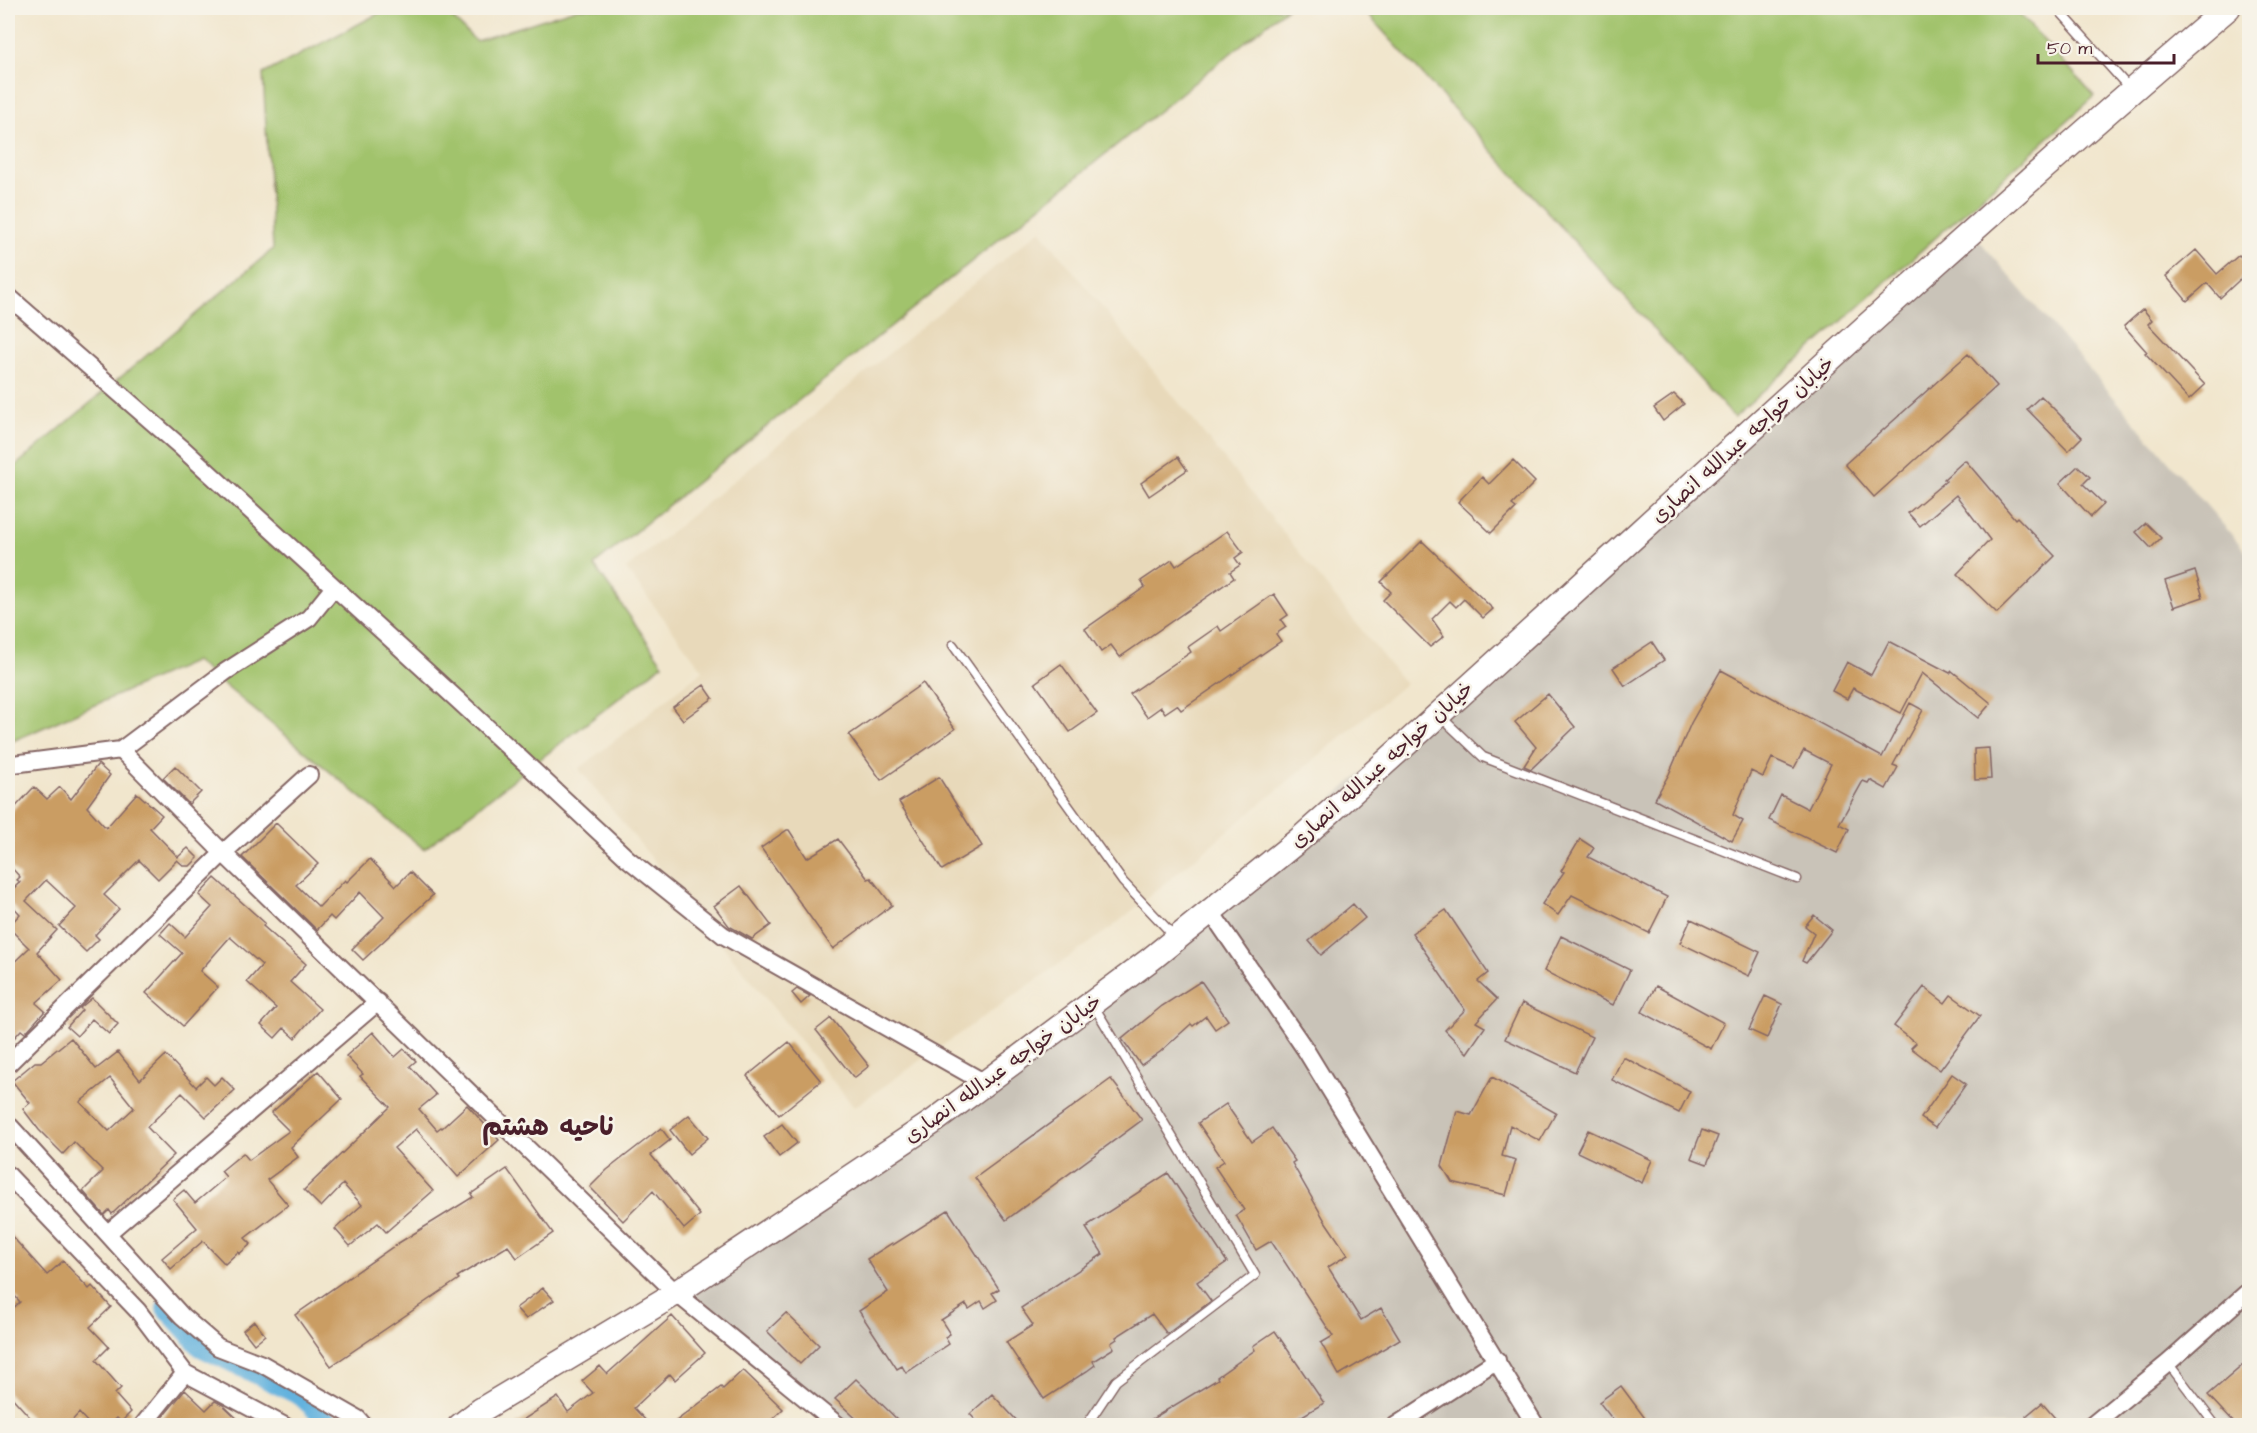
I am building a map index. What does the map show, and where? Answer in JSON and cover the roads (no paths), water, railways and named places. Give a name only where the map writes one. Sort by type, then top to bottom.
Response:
[{"type":"street","name":"خیابان خواجه عبدالله انصاری","points":[[460,1425],[481,1410],[676,1293],[933,1122],[1211,912],[1300,839],[1963,240],[2131,90],[2228,8]]},
{"type":"street","points":[[8,296],[182,448],[628,859],[723,935],[985,1083]]},
{"type":"street","points":[[8,768],[13,764],[121,750],[225,672],[309,618],[334,587]]},
{"type":"street","points":[[121,750],[223,853],[676,1293],[839,1425]]},
{"type":"street","points":[[8,1064],[223,853],[309,775]]},
{"type":"street","points":[[1211,912],[1305,1049],[1536,1425]]},
{"type":"street","points":[[108,1233],[378,1002]]},
{"type":"street","points":[[8,1124],[182,1316],[218,1347],[262,1364],[358,1419],[364,1425]]},
{"type":"street","points":[[8,1175],[138,1311],[185,1374],[285,1425]]},
{"type":"street","points":[[2091,1425],[2168,1363],[2250,1290]]},
{"type":"street","points":[[1395,1425],[1497,1360]]},
{"type":"street","points":[[142,1425],[185,1374]]},
{"type":"lane","points":[[2057,8],[2131,90]]},
{"type":"lane","points":[[953,645],[1123,882],[1176,939]]},
{"type":"lane","points":[[1439,715],[1483,757],[1797,879]]},
{"type":"lane","points":[[1086,1425],[1116,1381],[1255,1275],[1092,1003]]},
{"type":"lane","points":[[2168,1363],[2217,1425]]},
{"type":"waterway","points":[[166,1308],[201,1347],[301,1396],[333,1426]]},
{"type":"district","name":"ناحیه هشتم","points":[[548,1127]]}]
